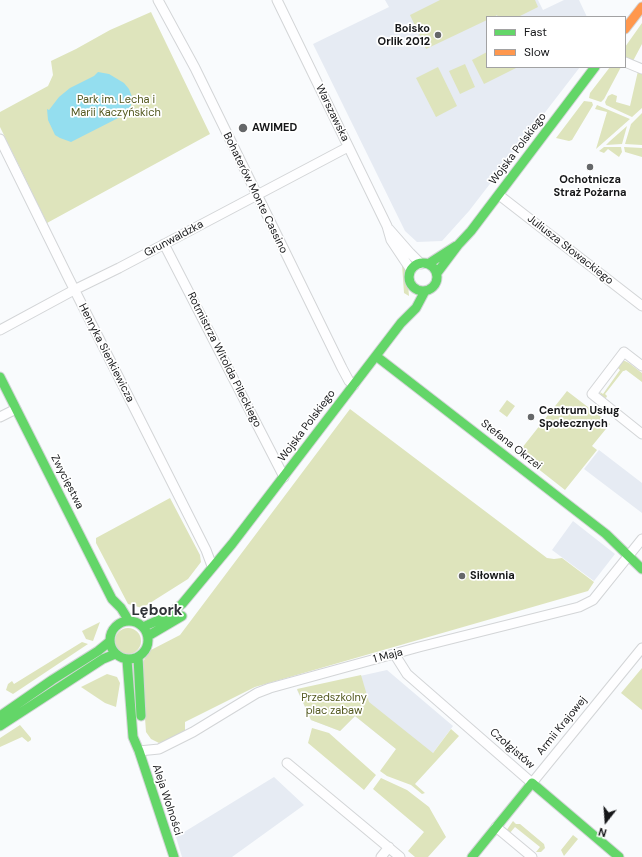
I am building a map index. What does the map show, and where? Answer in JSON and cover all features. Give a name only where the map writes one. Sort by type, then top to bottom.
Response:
[{"type":"street","name":"Bohaterów Monte Cassino","points":[[158,0],[195,68],[346,375],[354,385]]},
{"type":"street","name":"Warszawska","points":[[277,0],[387,226],[391,240],[411,270]]},
{"type":"street","points":[[626,28],[642,6]]},
{"type":"street","points":[[626,62],[642,69]]},
{"type":"street","name":"Wojska Polskiego","points":[[437,273],[458,245],[471,231],[594,68]]},
{"type":"street","name":"Henryka Sienkiewicza","points":[[0,139],[74,290],[184,505],[206,550],[212,566]]},
{"type":"street","name":"Grunwaldzka","points":[[0,330],[348,147]]},
{"type":"street","name":"Juliusza Słowackiego","points":[[499,194],[642,306]]},
{"type":"street","name":"Warszawska","points":[[387,226],[410,253],[425,264]]},
{"type":"street","name":"Rotmistrza Witolda Pileckiego","points":[[164,244],[284,477]]},
{"type":"street","name":"Wojska Polskiego","points":[[425,264],[458,245]]},
{"type":"street","points":[[425,264],[432,266],[437,273],[437,278],[435,284],[425,291],[414,288],[410,281],[411,270],[416,266],[425,264]]},
{"type":"street","name":"Wojska Polskiego","points":[[401,323],[414,288]]},
{"type":"street","name":"Wojska Polskiego","points":[[143,627],[165,617],[178,608],[232,544],[401,323],[416,308],[425,291]]},
{"type":"street","points":[[642,366],[624,352],[592,394],[642,434]]},
{"type":"street","name":"Stefana Okrzei","points":[[376,356],[606,534],[642,569]]},
{"type":"street","name":"Zwycięstwa","points":[[0,377],[112,599],[121,608],[130,621]]},
{"type":"street","points":[[0,416],[16,408]]},
{"type":"street","name":"1 Maja","points":[[139,751],[159,749],[193,732],[257,693],[270,688],[395,655],[419,647],[579,607],[593,600],[642,539]]},
{"type":"street","name":"Wojska Polskiego","points":[[148,636],[166,628],[191,607],[226,560],[232,544]]},
{"type":"street","name":"Zwycięstwa","points":[[112,599],[114,619]]},
{"type":"street","points":[[114,619],[122,622],[137,622],[143,627],[148,636],[146,648],[138,657],[127,660],[120,658],[115,654],[109,642],[114,619]]},
{"type":"street","points":[[0,716],[52,680],[92,655],[109,642]]},
{"type":"street","name":"Armii Krajowej","points":[[472,857],[642,648]]},
{"type":"street","points":[[0,726],[97,663],[115,654]]},
{"type":"street","name":"Czołgistów","points":[[395,655],[407,674],[619,857]]},
{"type":"street","name":"Aleja Wolności","points":[[138,657],[141,726],[139,751]]},
{"type":"street","name":"Aleja Wolności","points":[[127,660],[133,737],[174,857]]},
{"type":"street","points":[[287,763],[400,857]]},
{"type":"street","points":[[496,827],[532,857]]},
{"type":"street","points":[[381,857],[389,848]]},
{"type":"shaded area","points":[[385,0],[538,0],[543,10],[564,0],[579,0],[587,16],[486,16],[486,68],[579,68],[469,211],[442,241],[417,242],[405,231],[313,44],[389,7]]},
{"type":"shaded area","points":[[599,450],[642,483],[642,513],[584,469]]},
{"type":"shaded area","points":[[573,521],[615,554],[594,581],[552,550]]},
{"type":"shaded area","points":[[387,670],[453,726],[421,769],[355,716],[340,731],[311,720],[297,690]]},
{"type":"shaded area","points":[[274,777],[304,805],[232,857],[182,857],[176,837]]},
{"type":"green space","name":"Boisko Orlik 2012","points":[[440,0],[535,0],[538,7],[520,16],[486,16],[486,20],[426,49],[410,15]]},
{"type":"green space","name":"Park im. Lecha i Marii Kaczyńskich","points":[[151,12],[210,134],[47,223],[0,127],[0,112],[48,86],[53,75],[51,61],[110,30]]},
{"type":"green space","points":[[642,23],[642,44],[633,61],[626,58],[626,46]]},
{"type":"green space","points":[[486,53],[486,68],[516,68],[484,84],[472,60]]},
{"type":"green space","points":[[465,64],[475,87],[460,94],[449,71]]},
{"type":"green space","points":[[438,67],[457,106],[436,117],[416,78]]},
{"type":"green space","points":[[609,68],[620,68],[601,102],[589,98],[590,93]]},
{"type":"green space","points":[[638,71],[642,72],[642,108],[632,117],[606,105],[605,102],[608,96],[612,94],[617,96],[616,102],[630,106]]},
{"type":"green space","points":[[584,101],[592,102],[593,105],[572,140],[569,141],[556,138]]},
{"type":"green space","points":[[597,105],[630,119],[596,149],[607,112],[595,109]]},
{"type":"green space","points":[[642,113],[642,145],[625,144],[631,124]]},
{"type":"green space","points":[[627,126],[622,144],[606,145],[610,141]]},
{"type":"green space","points":[[604,147],[621,147],[622,152],[619,157],[608,149],[604,153],[599,151]]},
{"type":"green space","points":[[624,147],[642,148],[642,157],[625,152]]},
{"type":"green space","points":[[402,264],[407,271],[409,296],[404,293]]},
{"type":"green space","points":[[621,361],[629,363],[642,373],[642,382],[626,370],[623,371],[605,394],[607,396],[606,398],[601,396],[600,392],[603,394],[620,370],[617,367]]},
{"type":"green space","points":[[567,391],[610,424],[592,446],[597,450],[565,490],[518,453]]},
{"type":"green space","points":[[507,400],[515,406],[507,417],[499,411]]},
{"type":"green space","points":[[350,409],[547,558],[562,558],[594,582],[588,591],[255,687],[185,722],[185,731],[166,741],[159,743],[151,739],[146,732],[142,676],[143,662],[149,651],[180,635]]},
{"type":"green space","points":[[170,498],[200,555],[201,562],[188,579],[142,608],[128,604],[96,543],[96,538]]},
{"type":"green space","points":[[100,622],[93,641],[86,639],[82,631]]},
{"type":"green space","points":[[128,628],[137,632],[141,641],[137,650],[128,654],[119,650],[115,641],[119,632]]},
{"type":"green space","points":[[82,642],[88,644],[13,694],[6,690],[8,684],[12,681],[14,684]]},
{"type":"green space","points":[[642,668],[642,710],[621,693]]},
{"type":"green space","points":[[107,674],[117,677],[120,683],[116,707],[105,703],[81,687]]},
{"type":"green space","name":"Przedszkolny plac zabaw","points":[[361,675],[369,702],[433,753],[451,729],[459,736],[415,784],[425,793],[422,794],[411,785],[387,776],[380,771],[396,749],[355,716],[340,731],[311,720],[297,689]]},
{"type":"green space","points":[[20,725],[31,740],[28,742],[22,737],[0,747],[0,738]]},
{"type":"green space","points":[[312,728],[329,733],[376,775],[364,790],[308,743]]},
{"type":"green space","points":[[381,778],[407,790],[429,807],[446,837],[428,857],[415,857],[408,851],[424,832],[373,789]]},
{"type":"green space","points":[[513,821],[516,824],[520,824],[544,844],[545,848],[541,852],[536,852],[540,847],[515,827],[509,834],[506,831]]},
{"type":"green space","points":[[573,835],[578,839],[564,856],[561,850]]},
{"type":"water","points":[[98,72],[109,74],[124,83],[129,89],[132,97],[130,112],[71,142],[55,135],[48,120],[47,109],[49,110],[59,97],[70,88],[94,76]]},
{"type":"traffic: fast","points":[[437,273],[458,245],[471,231],[594,68]]},
{"type":"traffic: fast","points":[[428,264],[456,246]]},
{"type":"traffic: fast","points":[[423,263],[433,267],[437,277],[433,287],[423,291],[413,287],[409,277],[413,267],[423,263]]},
{"type":"traffic: fast","points":[[143,627],[165,617],[182,604],[232,544],[401,323],[416,308],[425,291]]},
{"type":"traffic: fast","points":[[376,356],[606,534],[642,569]]},
{"type":"traffic: fast","points":[[0,377],[112,599],[121,608],[129,621]]},
{"type":"traffic: fast","points":[[148,636],[182,616]]},
{"type":"traffic: fast","points":[[125,621],[133,621],[143,626],[147,633],[148,640],[147,647],[143,654],[133,659],[125,659],[115,654],[113,651],[110,644],[110,636],[115,626],[118,624],[125,621]]},
{"type":"traffic: fast","points":[[0,716],[52,680],[98,651],[109,642]]},
{"type":"traffic: fast","points":[[0,726],[103,659],[115,654]]},
{"type":"traffic: fast","points":[[138,657],[141,716]]},
{"type":"traffic: fast","points":[[127,660],[133,737],[174,857]]},
{"type":"traffic: fast","points":[[472,857],[532,783],[619,857]]},
{"type":"traffic: slow","points":[[626,28],[642,7]]},
{"type":"place","name":"Boisko Orlik 2012","points":[[438,35]]},
{"type":"place","name":"AWIMED","points":[[243,128]]},
{"type":"place","name":"Ochotnicza Straż Pożarna","points":[[590,167]]},
{"type":"place","name":"Centrum Usług Społecznych","points":[[531,417]]},
{"type":"place","name":"Siłownia","points":[[462,576]]},
{"type":"district","name":"Lębork","points":[[157,611]]}]
